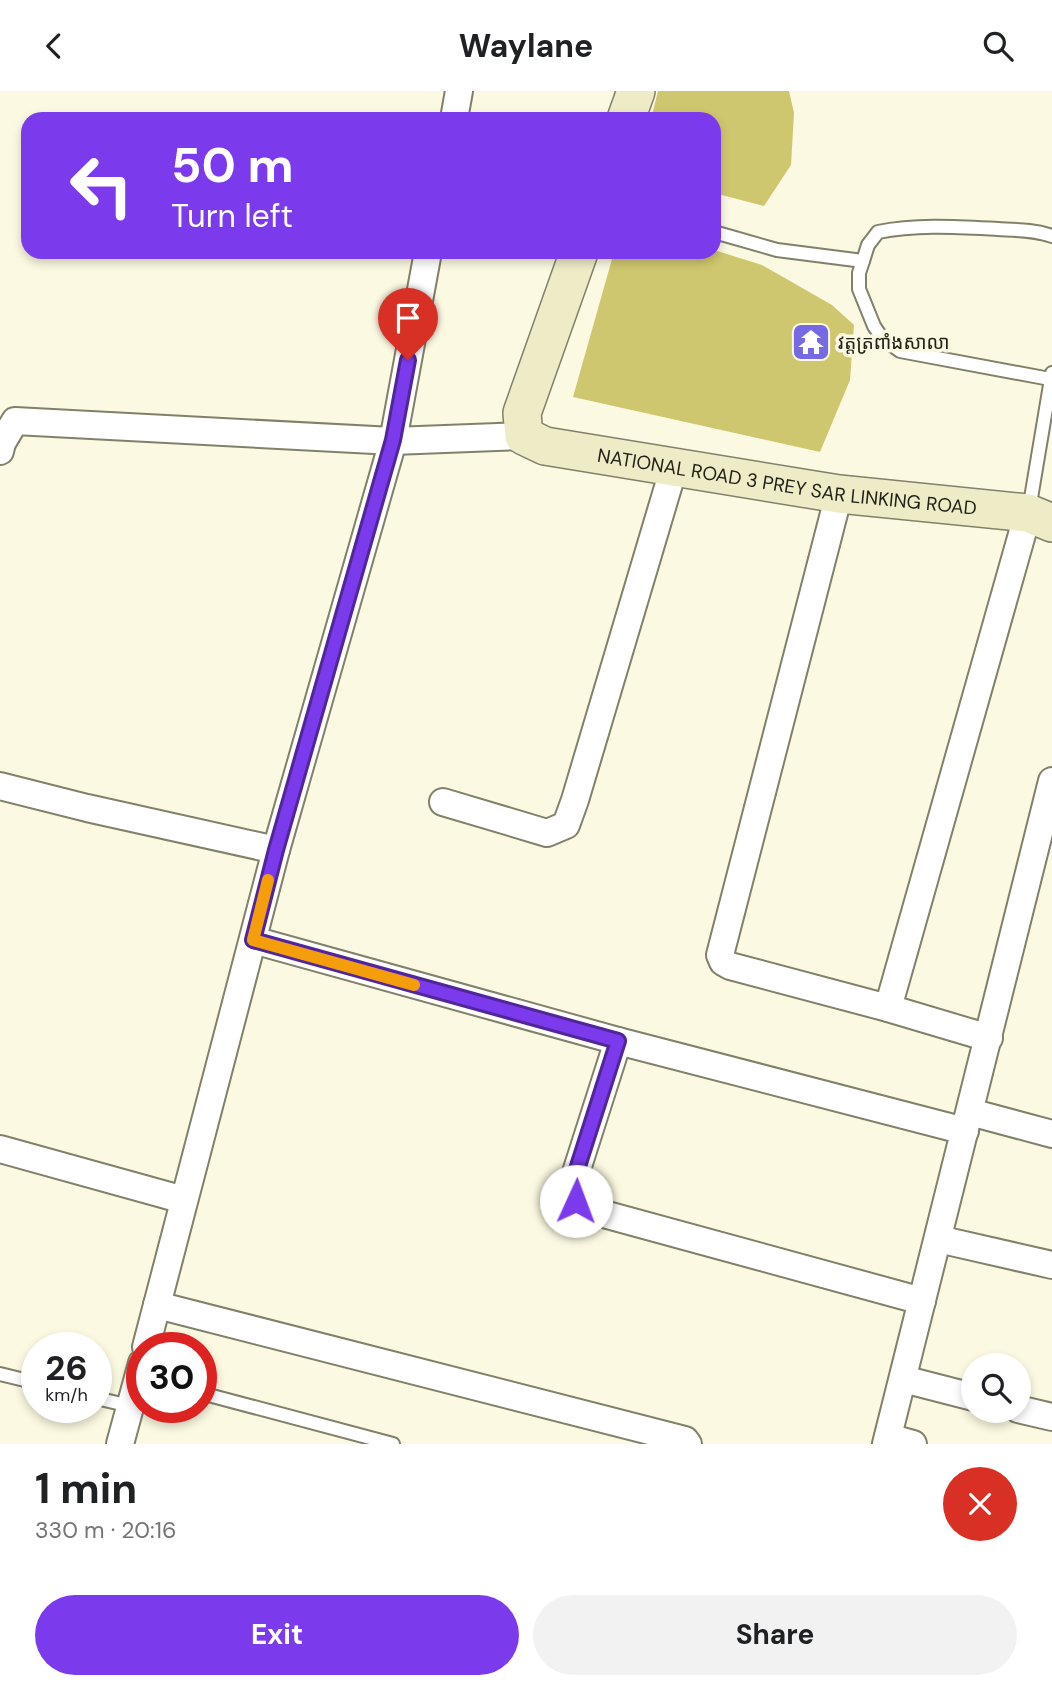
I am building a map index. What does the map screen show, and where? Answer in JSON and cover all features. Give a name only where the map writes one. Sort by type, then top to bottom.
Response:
[{"type":"street","points":[[455,112],[459,91]]},
{"type":"street","points":[[628,112],[636,91]]},
{"type":"street","points":[[150,1332],[276,850],[393,440],[427,259]]},
{"type":"street","points":[[0,451],[15,421],[393,440],[524,436],[523,413],[577,259]]},
{"type":"street","name":"NATIONAL ROAD 3 PREY SAR LINKING ROAD","points":[[524,436],[545,446],[674,467],[839,493],[1040,518]]},
{"type":"street","points":[[443,802],[547,833],[566,825],[674,467]]},
{"type":"street","points":[[839,493],[720,955],[723,962],[730,966],[989,1038]]},
{"type":"street","points":[[888,1008],[1040,518]]},
{"type":"street","points":[[896,1442],[903,1379],[1052,781]]},
{"type":"street","points":[[0,786],[276,850]]},
{"type":"street","points":[[253,940],[618,1041],[967,1122],[1052,1134]]},
{"type":"street","points":[[618,1041],[572,1185],[576,1201],[589,1210],[922,1301]]},
{"type":"street","points":[[0,1149],[184,1200]]},
{"type":"street","points":[[938,1239],[1052,1265]]},
{"type":"street","points":[[157,1305],[685,1440],[688,1444]]},
{"type":"street","points":[[903,1379],[961,1394]]},
{"type":"street","points":[[1031,1412],[1052,1417]]},
{"type":"street","points":[[120,1444],[126,1421]]},
{"type":"lane","points":[[1040,518],[1051,376],[900,351],[882,338],[870,317],[859,289],[859,274],[868,245],[878,232],[893,229],[976,228],[1037,232],[1052,236]]},
{"type":"lane","points":[[721,234],[777,250],[863,261]]},
{"type":"lane","points":[[0,1374],[21,1379]]},
{"type":"lane","points":[[217,1397],[393,1444]]},
{"type":"shaded area","points":[[658,91],[789,91],[794,113],[791,165],[764,206],[721,195],[721,112],[653,112]]},
{"type":"shaded area","points":[[721,252],[762,265],[832,305],[854,325],[850,380],[820,452],[573,397],[612,259],[721,259]]},
{"type":"slow traffic","points":[[268,880],[253,940],[414,985]]},
{"type":"place","name":"វត្តត្រពាំងសាលា","points":[[811,342]]},
{"type":"route","points":[[408,360],[393,440],[276,850],[253,940],[618,1041],[572,1185],[576,1201]]}]
